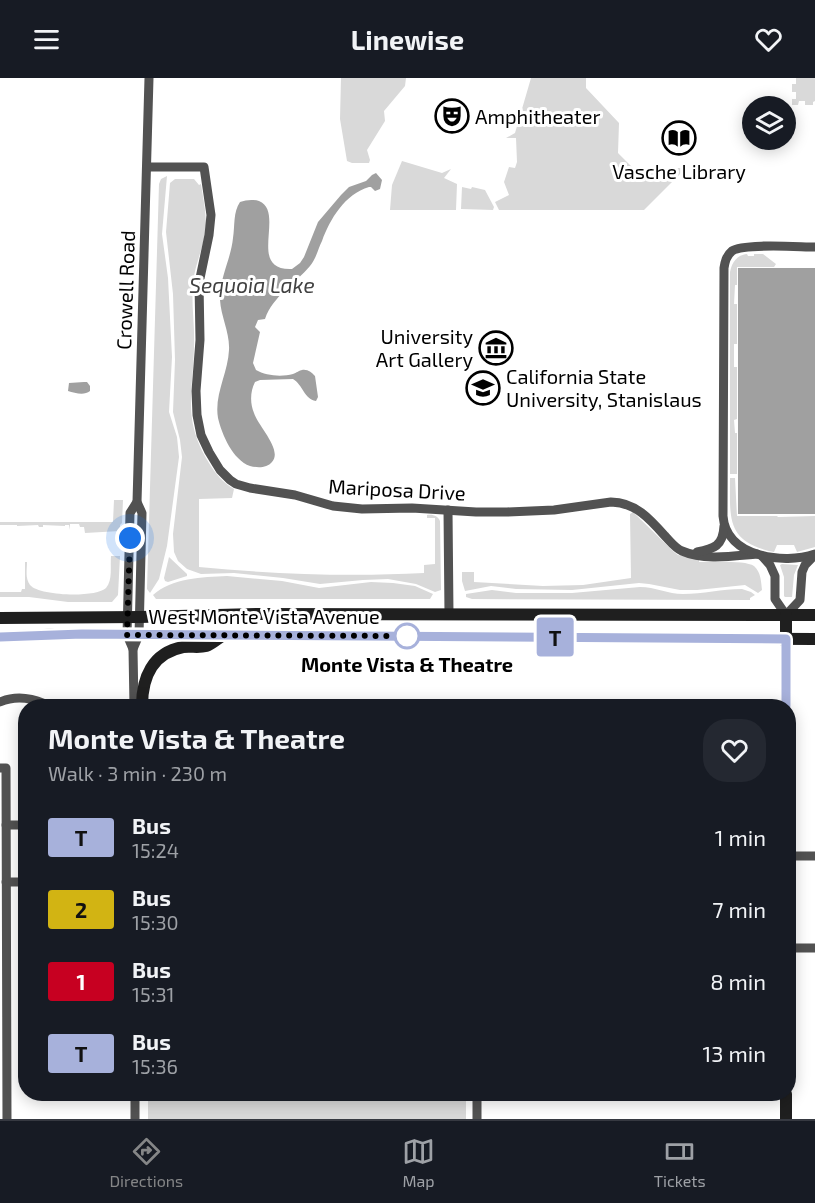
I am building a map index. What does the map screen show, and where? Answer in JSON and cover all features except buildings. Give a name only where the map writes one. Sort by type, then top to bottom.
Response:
[{"type":"main road","name":"West Monte Vista Avenue","points":[[0,618],[256,614],[815,615]]},
{"type":"main road","points":[[786,615],[786,699]]},
{"type":"main road","name":"West Monte Vista Avenue","points":[[0,637],[66,634],[815,639]]},
{"type":"main road","points":[[142,699],[146,678],[160,658],[176,649],[207,646],[222,635]]},
{"type":"main road","points":[[786,1101],[786,1119]]},
{"type":"street","name":"Crowell Road","points":[[134,699],[133,617],[142,513],[137,502],[149,78]]},
{"type":"street","name":"Mariposa Drive","points":[[147,167],[204,167],[211,215],[199,283],[200,348],[197,415],[201,435],[215,464],[236,484],[295,495],[327,505],[362,509],[536,511],[620,502],[641,511],[681,551],[698,556],[759,555],[783,559],[815,555]]},
{"type":"street","points":[[692,553],[712,549],[717,545],[722,537],[724,523],[725,260],[733,251],[740,248],[815,247]]},
{"type":"street","points":[[448,510],[450,615]]},
{"type":"street","points":[[724,523],[726,530],[733,538],[770,565],[774,572],[775,599],[786,615],[800,600],[803,568],[815,555]]},
{"type":"street","points":[[0,702],[16,698],[29,699]]},
{"type":"street","points":[[3,768],[6,825],[7,1119]]},
{"type":"street","points":[[6,825],[18,825]]},
{"type":"street","points":[[796,856],[815,856]]},
{"type":"street","points":[[6,882],[18,882]]},
{"type":"street","points":[[796,948],[815,948]]},
{"type":"street","points":[[135,1101],[135,1119]]},
{"type":"street","points":[[477,1101],[477,1119]]},
{"type":"shaded area","points":[[341,78],[406,78],[405,86],[384,111],[385,121],[367,150],[369,163],[347,161],[340,119]]},
{"type":"shaded area","points":[[531,78],[586,78],[586,88],[619,123],[618,153],[633,168],[686,168],[644,210],[499,210],[495,202],[509,195],[504,182],[509,167],[515,168],[517,162],[516,138],[506,138],[515,133]]},
{"type":"shaded area","points":[[796,78],[815,78],[813,105],[805,105],[805,101],[799,101],[796,105],[796,92],[792,92],[792,84],[796,84]]},
{"type":"shaded area","points":[[402,161],[442,173],[451,169],[444,178],[457,184],[456,210],[390,210],[392,185]]},
{"type":"shaded area","points":[[167,176],[162,234],[168,278],[172,357],[169,412],[177,437],[179,457],[167,546],[159,579],[150,593],[147,589],[159,184],[161,179]]},
{"type":"shaded area","points":[[175,179],[194,179],[199,185],[201,184],[206,220],[204,240],[193,283],[192,419],[195,433],[209,463],[220,478],[234,489],[232,498],[199,499],[199,567],[311,574],[424,573],[424,565],[435,564],[435,518],[427,518],[427,515],[431,515],[440,521],[441,590],[435,592],[416,584],[388,579],[320,584],[234,573],[201,574],[187,569],[178,561],[174,552],[173,534],[182,457],[173,412],[175,360],[173,294],[166,232],[170,183]]},
{"type":"shaded area","points":[[462,187],[485,190],[494,207],[493,210],[461,209]]},
{"type":"shaded area","points":[[747,254],[754,256],[754,254],[763,254],[776,264],[774,267],[737,267],[734,304],[737,304],[737,344],[734,344],[734,367],[737,367],[737,419],[734,420],[735,433],[737,433],[737,474],[730,474],[730,272],[736,260]]},
{"type":"shaded area","points":[[730,478],[735,478],[737,516],[815,516],[815,547],[797,552],[794,545],[777,545],[774,552],[758,548],[747,542],[739,535],[731,517]]},
{"type":"shaded area","points":[[114,500],[123,500],[120,531],[85,533],[84,527],[80,527],[79,524],[70,524],[70,530],[69,525],[39,527],[38,525],[0,525],[0,522],[113,522]]},
{"type":"shaded area","points":[[633,512],[678,555],[699,559],[699,562],[736,562],[754,566],[761,580],[762,590],[758,593],[745,585],[680,590],[639,583],[572,590],[491,586],[465,591],[462,572],[474,572],[474,582],[543,586],[583,585],[631,578],[630,514]]},
{"type":"shaded area","points":[[111,556],[120,556],[118,595],[112,602],[68,602],[29,597],[0,597],[0,592],[21,592],[25,589],[25,562],[27,562],[28,582],[35,589],[68,594],[100,591],[106,588],[110,581]]},
{"type":"shaded area","points":[[169,557],[187,574],[187,576],[165,581]]},
{"type":"shaded area","points":[[780,565],[798,565],[794,575],[792,597],[784,596],[784,577]]},
{"type":"shaded area","points":[[227,576],[282,581],[319,588],[371,582],[393,583],[415,586],[433,594],[430,599],[156,599],[153,595],[178,582]]},
{"type":"shaded area","points":[[640,587],[683,594],[742,589],[755,595],[750,600],[472,599],[466,597],[466,594],[492,590],[516,593],[572,593]]},
{"type":"shaded area","points":[[148,1101],[466,1101],[466,1119],[148,1119]]},
{"type":"water","name":"Sequoia Lake","points":[[376,173],[382,180],[380,189],[375,191],[369,187],[360,190],[346,201],[329,224],[312,263],[273,304],[265,319],[258,320],[255,327],[260,332],[253,363],[256,370],[264,374],[279,376],[301,370],[308,371],[315,376],[318,397],[316,401],[309,398],[293,379],[255,382],[251,394],[253,409],[272,445],[275,457],[270,464],[265,466],[250,466],[233,453],[225,439],[217,409],[229,350],[220,292],[232,246],[238,206],[240,202],[251,200],[259,201],[266,207],[269,217],[268,251],[271,261],[278,267],[292,269],[304,257],[318,222],[341,195],[349,187],[366,181]]},
{"type":"water","points":[[738,268],[815,268],[815,514],[738,514]]},
{"type":"water","points":[[87,382],[90,386],[88,393],[79,394],[68,391],[69,383]]},
{"type":"bus line","name":"T","points":[[0,637],[82,634],[786,639],[786,699]]},
{"type":"place","name":"Amphitheater","points":[[452,116]]},
{"type":"place","name":"Vasche Library","points":[[679,138]]},
{"type":"place","name":"University Art Gallery","points":[[496,348]]},
{"type":"place","name":"California State University, Stanislaus","points":[[483,388]]},
{"type":"place","name":"Monte Vista & Theatre","points":[[407,636]]},
{"type":"route","points":[[130,538],[127,635],[407,636]]}]
